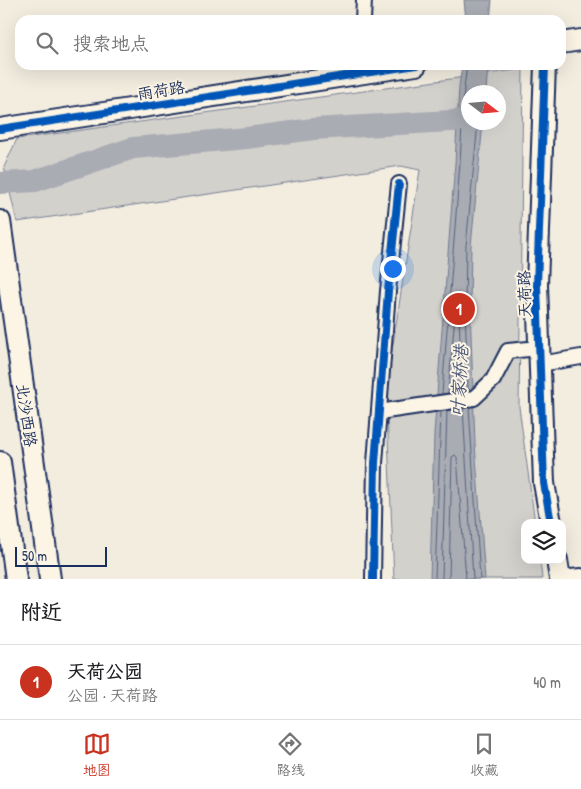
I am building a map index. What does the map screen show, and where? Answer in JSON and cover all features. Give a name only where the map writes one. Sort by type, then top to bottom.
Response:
[{"type":"street","points":[[363,15],[364,0]]},
{"type":"street","points":[[566,42],[581,40]]},
{"type":"street","name":"雨荷路","points":[[0,129],[355,70]]},
{"type":"street","name":"天荷路","points":[[545,70],[537,285],[544,483],[549,519]]},
{"type":"street","points":[[373,579],[375,463],[388,291],[399,184]]},
{"type":"street","name":"北沙西路","points":[[0,221],[50,579]]},
{"type":"street","points":[[379,412],[474,398],[493,380],[508,351],[539,356],[581,357]]},
{"type":"street","points":[[0,462],[16,579]]},
{"type":"street","points":[[559,573],[581,576]]},
{"type":"shaded area","points":[[523,70],[519,407],[534,519],[521,519],[521,564],[540,564],[542,579],[394,579],[386,389],[420,170],[401,166],[17,222],[4,167],[17,139]]},
{"type":"water","points":[[464,0],[492,0],[490,15],[466,15]]},
{"type":"water","name":"叶家桥港","points":[[461,70],[488,70],[487,85],[461,85],[461,130],[482,130],[471,246],[470,307],[475,444],[485,579],[430,579],[434,433]]},
{"type":"waterway","points":[[0,183],[35,181],[133,148],[247,138],[313,129],[461,120]]},
{"type":"cycle path","points":[[0,129],[384,70]]},
{"type":"cycle path","points":[[545,70],[537,285],[544,483],[550,519]]},
{"type":"cycle path","points":[[373,579],[375,463],[388,291],[399,184]]},
{"type":"place","name":"天荷公园","points":[[459,309]]}]
